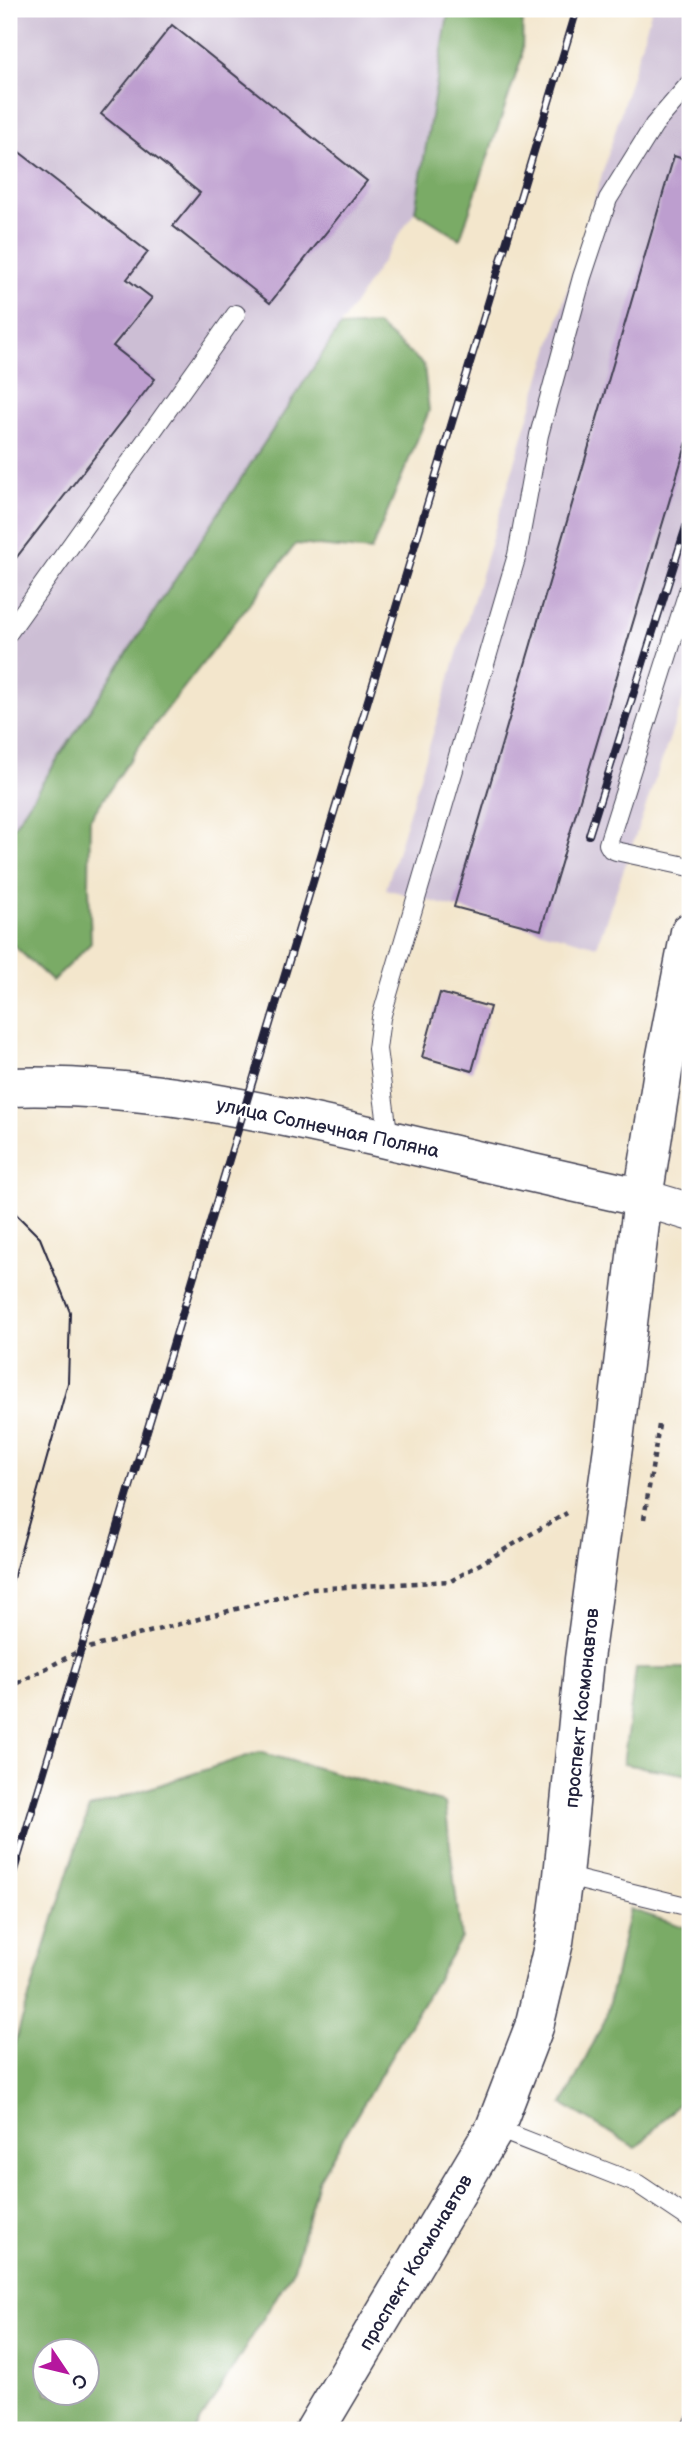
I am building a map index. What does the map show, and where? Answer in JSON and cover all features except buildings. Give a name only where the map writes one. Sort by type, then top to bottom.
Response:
[{"type":"main road","name":"проспект Космонавтов","points":[[315,2430],[495,2128],[534,2027],[554,1942],[563,1876],[584,1659],[643,1198],[663,1071],[690,932]]},
{"type":"main road","name":"улица Солнечная Поляна","points":[[9,1087],[62,1085],[155,1093],[245,1107],[643,1198]]},
{"type":"street","points":[[643,1198],[690,1212]]},
{"type":"lane","points":[[389,1140],[377,1049],[381,1018],[517,555],[539,435],[582,277],[608,199],[654,125],[690,83]]},
{"type":"lane","points":[[9,632],[236,314]]},
{"type":"lane","points":[[690,585],[608,844],[616,851],[690,867]]},
{"type":"lane","points":[[563,1876],[690,1907]]},
{"type":"lane","points":[[495,2128],[638,2183],[690,2219]]},
{"type":"path","points":[[644,1519],[659,1425]]},
{"type":"path","points":[[9,1688],[80,1650],[312,1589],[451,1581],[574,1509]]},
{"type":"shaded area","points":[[9,9],[448,9],[415,211],[9,834]]},
{"type":"shaded area","points":[[652,9],[690,9],[690,680],[597,946],[386,889]]},
{"type":"green space","points":[[449,9],[523,9],[522,57],[460,239],[415,211]]},
{"type":"green space","points":[[377,325],[424,365],[429,411],[371,551],[296,544],[146,736],[90,819],[91,943],[52,981],[9,941],[9,834],[340,327]]},
{"type":"green space","points":[[636,1668],[690,1668],[690,1775],[623,1764]]},
{"type":"green space","points":[[259,1752],[445,1803],[461,1938],[318,2181],[294,2268],[195,2430],[9,2430],[9,2061],[89,1808]]},
{"type":"green space","points":[[630,1909],[690,1929],[690,2092],[636,2148],[563,2104],[605,2020]]},
{"type":"tram line","points":[[9,1207],[40,1238],[70,1312],[68,1383],[9,1593]]},
{"type":"railway","points":[[9,1887],[577,9]]},
{"type":"railway","points":[[589,835],[690,514]]}]
